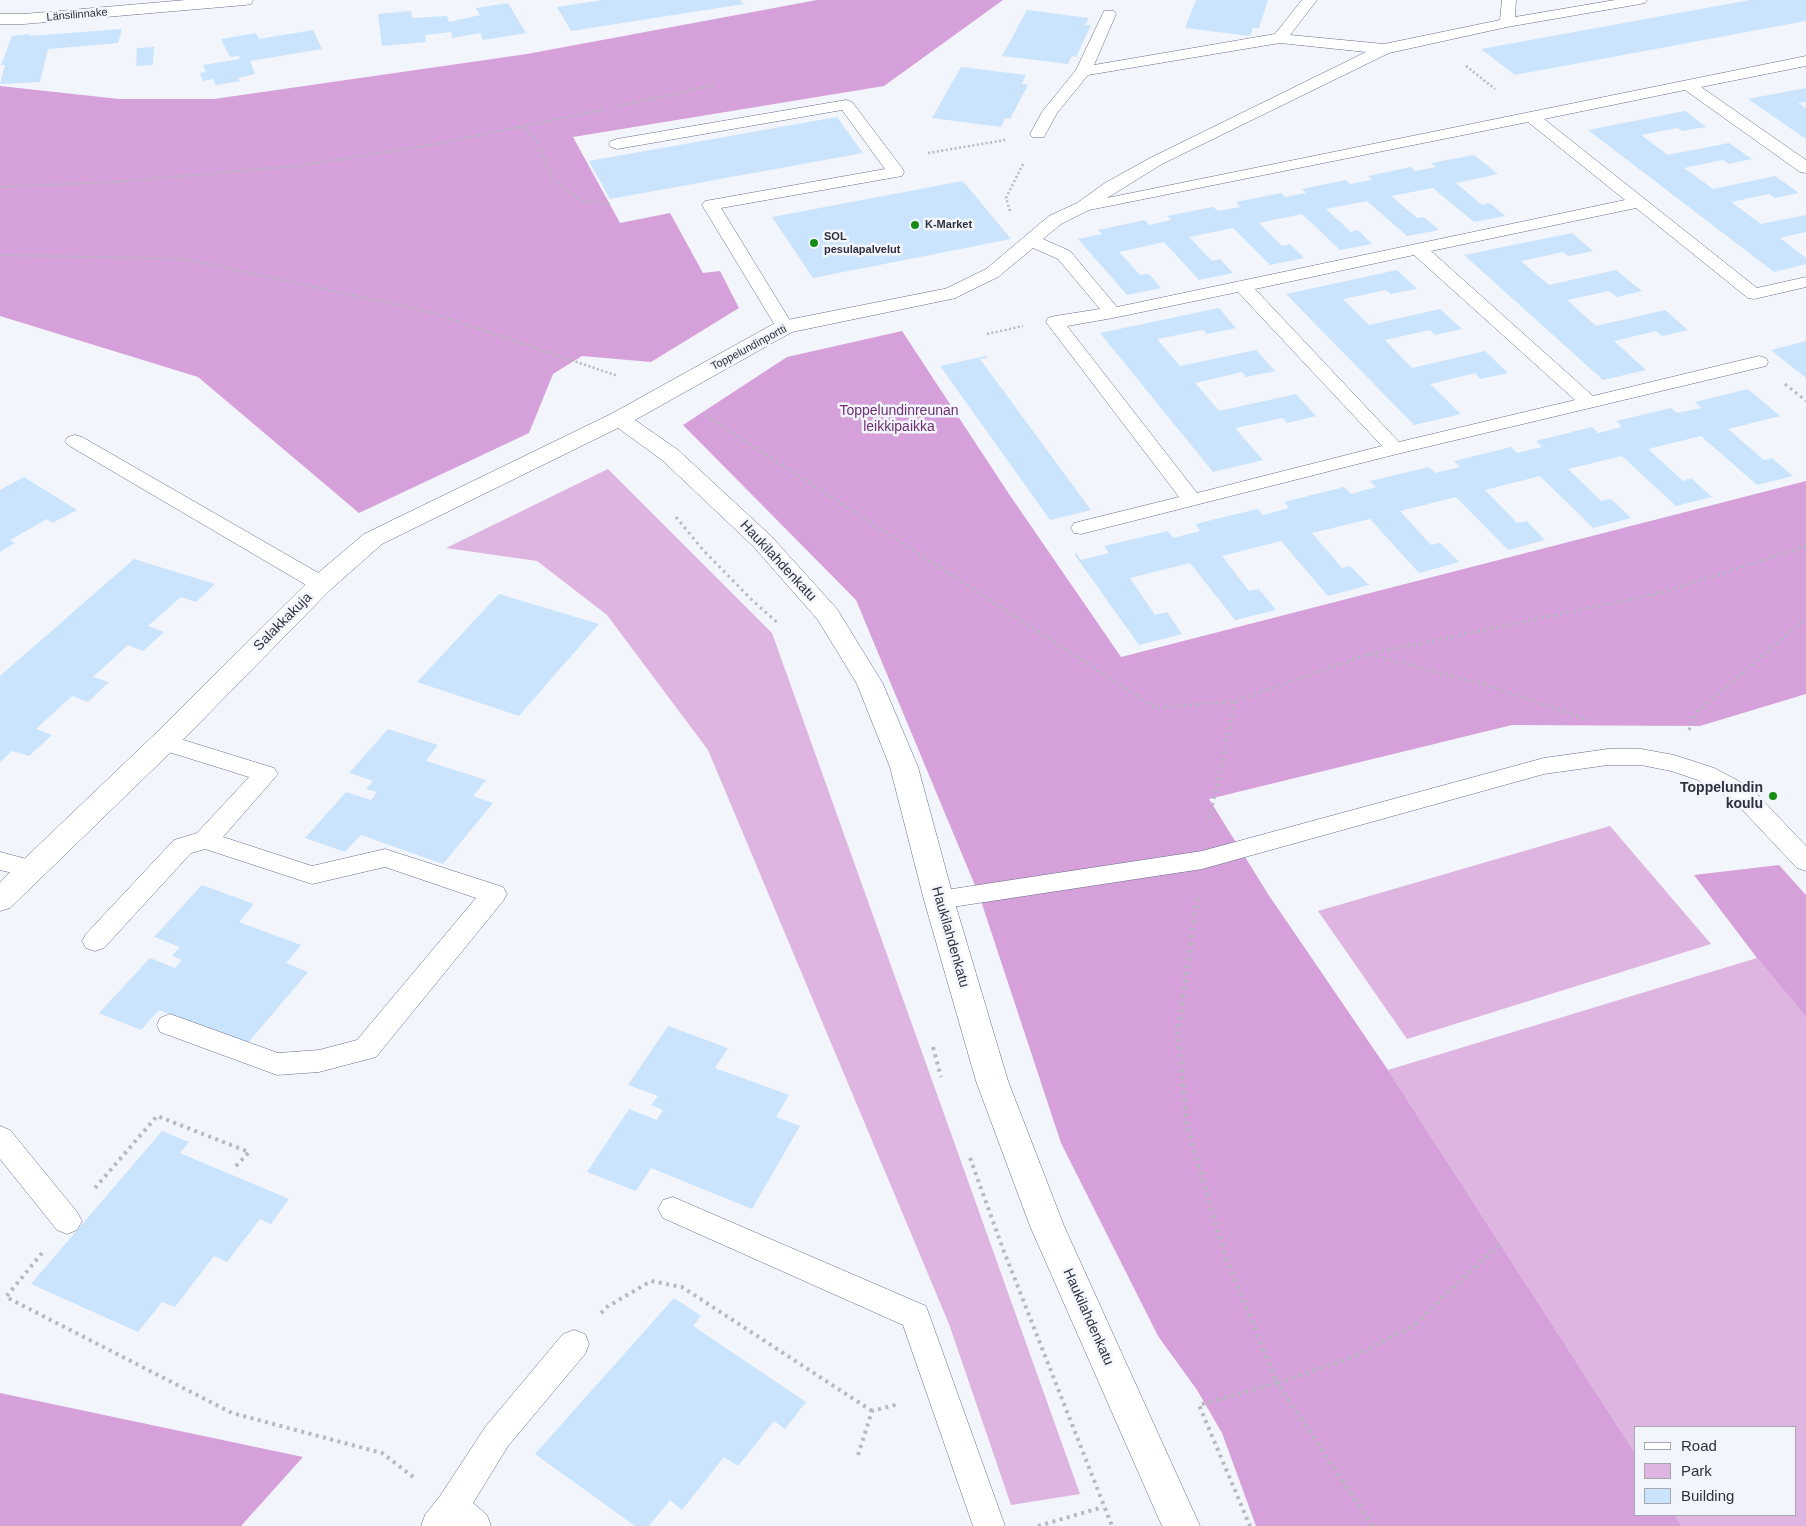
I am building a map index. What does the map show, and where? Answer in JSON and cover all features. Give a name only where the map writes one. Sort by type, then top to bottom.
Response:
[{"type":"street","name":"Länsilinnake","points":[[0,19],[24,19],[244,0]]},
{"type":"street","name":"Toppelundinportti","points":[[619,419],[785,327],[949,294]]},
{"type":"street","name":"Salakkakuja","points":[[0,900],[164,742],[321,584],[373,539],[619,419]]},
{"type":"street","name":"Haukilahdenkatu","points":[[619,419],[670,455],[762,542],[828,615],[870,684],[904,767],[939,900],[992,1081],[1047,1226],[1181,1526]]},
{"type":"lane","points":[[1280,38],[1310,0]]},
{"type":"lane","points":[[1507,23],[1509,0]]},
{"type":"lane","points":[[949,294],[992,274],[1055,220],[1083,207],[1111,187],[1156,161],[1384,50],[1507,23],[1640,0]]},
{"type":"lane","points":[[1038,134],[1050,112],[1083,71],[1108,14]]},
{"type":"lane","points":[[1083,71],[1280,38],[1384,50]]},
{"type":"lane","points":[[1083,207],[1688,86],[1806,60]]},
{"type":"lane","points":[[1688,86],[1806,168]]},
{"type":"lane","points":[[617,144],[846,105],[896,172],[711,205],[785,327]]},
{"type":"lane","points":[[1530,117],[1754,294],[1806,282]]},
{"type":"lane","points":[[1191,500],[1055,322],[1113,313],[1637,203]]},
{"type":"lane","points":[[1032,241],[1064,255],[1113,313]]},
{"type":"lane","points":[[1417,248],[1590,403]]},
{"type":"lane","points":[[1242,286],[1396,449]]},
{"type":"lane","points":[[1081,528],[1396,449],[1759,362]]},
{"type":"lane","points":[[75,441],[321,584]]},
{"type":"lane","points":[[95,941],[183,846],[205,840],[266,774],[164,742]]},
{"type":"lane","points":[[939,900],[1202,860],[1544,766],[1608,757],[1641,757],[1674,763],[1706,774],[1741,793],[1806,862]]},
{"type":"lane","points":[[170,1025],[277,1064],[319,1061],[366,1050],[494,894],[385,858],[312,876],[205,840]]},
{"type":"lane","points":[[0,861],[33,869]]},
{"type":"lane","points":[[0,1138],[67,1221]]},
{"type":"lane","points":[[673,1210],[915,1316],[989,1526]]},
{"type":"lane","points":[[455,1520],[497,1436],[574,1344]]},
{"type":"path","points":[[1433,40],[1530,117]]},
{"type":"path","points":[[0,187],[115,182],[296,166],[431,145],[520,127],[536,139],[553,180],[582,201],[610,204]]},
{"type":"path","points":[[887,160],[1038,134]]},
{"type":"path","points":[[1032,241],[1010,215],[1006,198],[1038,134]]},
{"type":"path","points":[[0,255],[185,259],[426,311],[625,378]]},
{"type":"path","points":[[987,334],[1032,325]]},
{"type":"path","points":[[704,414],[1156,708],[1235,701],[1368,654],[1661,594],[1806,546]]},
{"type":"path","points":[[670,510],[703,550],[753,601],[783,627]]},
{"type":"path","points":[[1674,763],[1698,712],[1806,618]]},
{"type":"path","points":[[1368,654],[1486,685],[1592,721]]},
{"type":"path","points":[[1235,701],[1202,860],[1178,1031],[1187,1126],[1225,1256],[1277,1383],[1373,1526]]},
{"type":"path","points":[[932,1043],[943,1081]]},
{"type":"path","points":[[99,1182],[157,1116],[249,1152],[235,1168]]},
{"type":"path","points":[[970,1156],[1003,1250],[1112,1526]]},
{"type":"path","points":[[1250,1526],[1199,1405],[1348,1360],[1413,1326],[1500,1244]]},
{"type":"path","points":[[46,1247],[6,1297],[232,1413],[382,1453],[455,1520]]},
{"type":"path","points":[[574,1344],[607,1307],[651,1281],[682,1287],[872,1411],[902,1403],[906,1412]]},
{"type":"path","points":[[858,1455],[872,1411]]},
{"type":"path","points":[[1038,1526],[1103,1507]]},
{"type":"green space","points":[[817,0],[1003,0],[884,86],[573,137],[620,223],[670,213],[703,273],[720,271],[739,308],[651,362],[582,356],[553,374],[529,433],[359,513],[198,377],[0,316],[0,86],[119,99],[214,99],[527,54]]},
{"type":"green space","name":"Toppelundinreunan leikkipaikka","points":[[902,331],[1009,494],[1121,657],[1806,481],[1806,694],[1700,726],[1512,725],[1209,799],[1268,894],[1388,1070],[1634,1451],[1634,1516],[1676,1516],[1682,1526],[1256,1526],[1222,1433],[1197,1390],[1158,1336],[1061,1143],[979,895],[856,600],[683,425],[787,357]]},
{"type":"green space","points":[[608,469],[772,633],[1080,1494],[1011,1505],[949,1324],[708,750],[607,615],[537,561],[446,548]]},
{"type":"green space","points":[[1610,826],[1711,944],[1407,1039],[1318,911]]},
{"type":"green space","points":[[1779,865],[1806,895],[1806,1017],[1757,958],[1694,875]]},
{"type":"green space","points":[[1757,958],[1806,1017],[1806,1526],[1682,1526],[1676,1516],[1796,1516],[1796,1426],[1634,1426],[1634,1451],[1388,1070]]},
{"type":"green space","points":[[0,1393],[303,1457],[241,1526],[0,1526]]},
{"type":"building","points":[[603,0],[740,0],[744,4],[571,31],[557,7]]},
{"type":"building","points":[[1196,0],[1268,0],[1259,28],[1253,28],[1250,36],[1185,28]]},
{"type":"building","points":[[1750,0],[1806,0],[1806,21],[1515,75],[1481,49]]},
{"type":"building","points":[[508,3],[526,33],[483,40],[480,33],[452,38],[451,32],[425,35],[426,42],[382,46],[378,14],[411,11],[412,18],[447,16],[449,22],[480,15],[476,8]]},
{"type":"building","points":[[1027,10],[1089,18],[1085,25],[1091,25],[1076,57],[1072,56],[1068,64],[1002,56]]},
{"type":"building","points":[[122,29],[118,43],[48,49],[40,82],[0,84],[5,65],[1,65],[12,36]]},
{"type":"building","points":[[313,30],[322,49],[250,61],[255,74],[238,78],[240,81],[216,85],[213,79],[203,81],[200,73],[206,72],[203,65],[240,59],[239,56],[230,57],[221,39],[256,33],[259,39]]},
{"type":"building","points":[[154,47],[153,65],[136,66],[137,48]]},
{"type":"building","points":[[961,67],[1026,75],[1022,84],[1028,85],[1010,119],[1005,118],[1001,127],[932,118]]},
{"type":"building","points":[[1806,88],[1806,102],[1798,103],[1806,108],[1806,139],[1748,99]]},
{"type":"building","points":[[1685,111],[1706,127],[1682,131],[1678,128],[1641,135],[1668,155],[1729,143],[1752,159],[1728,164],[1723,160],[1684,168],[1713,189],[1775,176],[1799,193],[1775,198],[1769,194],[1731,202],[1761,224],[1806,215],[1806,232],[1780,238],[1806,258],[1806,264],[1774,272],[1588,130]]},
{"type":"building","points":[[837,117],[863,153],[610,199],[589,161]]},
{"type":"building","points":[[1474,155],[1498,174],[1456,183],[1482,205],[1490,203],[1505,216],[1474,222],[1433,188],[1391,196],[1417,218],[1424,217],[1439,230],[1407,236],[1367,201],[1326,209],[1351,232],[1358,230],[1372,244],[1340,250],[1302,214],[1259,223],[1282,246],[1290,244],[1304,258],[1270,265],[1233,228],[1189,237],[1212,261],[1220,259],[1233,273],[1199,280],[1164,242],[1119,252],[1140,275],[1149,274],[1161,288],[1127,295],[1078,239],[1102,234],[1098,230],[1145,220],[1149,225],[1171,220],[1167,216],[1213,207],[1218,211],[1240,207],[1236,202],[1281,193],[1285,197],[1306,193],[1302,189],[1346,180],[1350,184],[1372,180],[1368,176],[1411,167],[1415,171],[1436,167],[1431,163]]},
{"type":"building","points":[[963,181],[1011,239],[813,278],[772,217]]},
{"type":"building","points":[[1572,233],[1593,251],[1568,256],[1563,252],[1521,261],[1549,285],[1616,270],[1642,291],[1617,297],[1609,291],[1567,300],[1596,326],[1665,310],[1688,330],[1662,336],[1656,331],[1614,341],[1646,370],[1603,380],[1464,255]]},
{"type":"building","points":[[1397,270],[1417,289],[1391,294],[1386,290],[1343,299],[1369,325],[1440,309],[1462,329],[1435,335],[1430,330],[1385,340],[1412,368],[1485,351],[1508,373],[1480,379],[1475,373],[1430,384],[1461,414],[1414,425],[1286,294]]},
{"type":"building","points":[[1219,308],[1236,328],[1207,334],[1203,330],[1157,339],[1180,366],[1256,350],[1275,371],[1246,377],[1242,372],[1195,383],[1219,411],[1296,394],[1316,416],[1287,423],[1283,418],[1235,428],[1263,460],[1213,472],[1100,333]]},
{"type":"building","points":[[1806,341],[1806,378],[1771,350]]},
{"type":"building","points":[[986,356],[987,358],[980,359],[1091,510],[1050,520],[940,366]]},
{"type":"building","points":[[1748,389],[1780,416],[1728,429],[1764,460],[1772,458],[1793,476],[1757,485],[1701,436],[1648,449],[1683,481],[1691,478],[1712,497],[1676,506],[1622,456],[1568,469],[1601,501],[1611,499],[1631,518],[1593,528],[1540,476],[1485,490],[1517,523],[1527,521],[1545,540],[1508,550],[1456,497],[1400,511],[1431,545],[1440,543],[1459,562],[1419,573],[1370,519],[1312,533],[1342,568],[1350,566],[1369,585],[1328,596],[1281,541],[1222,556],[1249,591],[1259,589],[1276,610],[1235,620],[1190,563],[1130,578],[1155,615],[1167,612],[1182,634],[1139,645],[1074,554],[1076,553],[1081,560],[1109,553],[1104,546],[1168,531],[1173,538],[1200,531],[1195,524],[1258,509],[1263,515],[1289,508],[1284,502],[1344,487],[1351,494],[1376,487],[1370,481],[1429,467],[1435,473],[1460,467],[1454,461],[1511,447],[1517,453],[1542,447],[1536,441],[1592,427],[1598,433],[1622,427],[1616,421],[1671,408],[1677,413],[1701,408],[1695,402]]},
{"type":"building","points":[[24,477],[77,510],[52,523],[47,519],[10,540],[15,543],[0,552],[0,490]]},
{"type":"building","points":[[134,559],[215,584],[196,602],[181,597],[148,626],[164,632],[143,651],[128,645],[93,677],[109,682],[88,702],[72,696],[36,729],[52,735],[29,756],[12,751],[0,762],[0,676]]},
{"type":"building","points":[[499,594],[599,624],[519,716],[417,682]]},
{"type":"building","points":[[388,729],[438,745],[426,761],[486,780],[473,796],[493,803],[443,864],[361,835],[345,852],[305,838],[346,792],[371,800],[377,792],[366,789],[373,781],[349,773]]},
{"type":"building","points":[[202,885],[254,904],[239,922],[301,945],[286,963],[308,972],[247,1044],[159,1010],[141,1030],[99,1013],[150,958],[175,968],[182,960],[172,956],[180,947],[154,937]]},
{"type":"building","points":[[668,1026],[728,1048],[715,1068],[789,1095],[776,1117],[800,1126],[752,1209],[651,1168],[636,1191],[587,1172],[629,1109],[657,1120],[663,1110],[651,1105],[658,1096],[628,1085]]},
{"type":"building","points":[[162,1131],[189,1142],[180,1153],[289,1199],[271,1224],[260,1219],[227,1262],[214,1256],[175,1307],[162,1302],[138,1332],[31,1284]]},
{"type":"building","points":[[674,1298],[701,1316],[693,1326],[806,1402],[785,1429],[774,1421],[738,1466],[724,1457],[682,1510],[670,1500],[649,1526],[635,1526],[535,1454]]},
{"type":"place","name":"K-Market","points":[[915,225]]},
{"type":"place","name":"SOL pesulapalvelut","points":[[814,243]]},
{"type":"place","name":"Toppelundin koulu","points":[[1773,796]]}]
